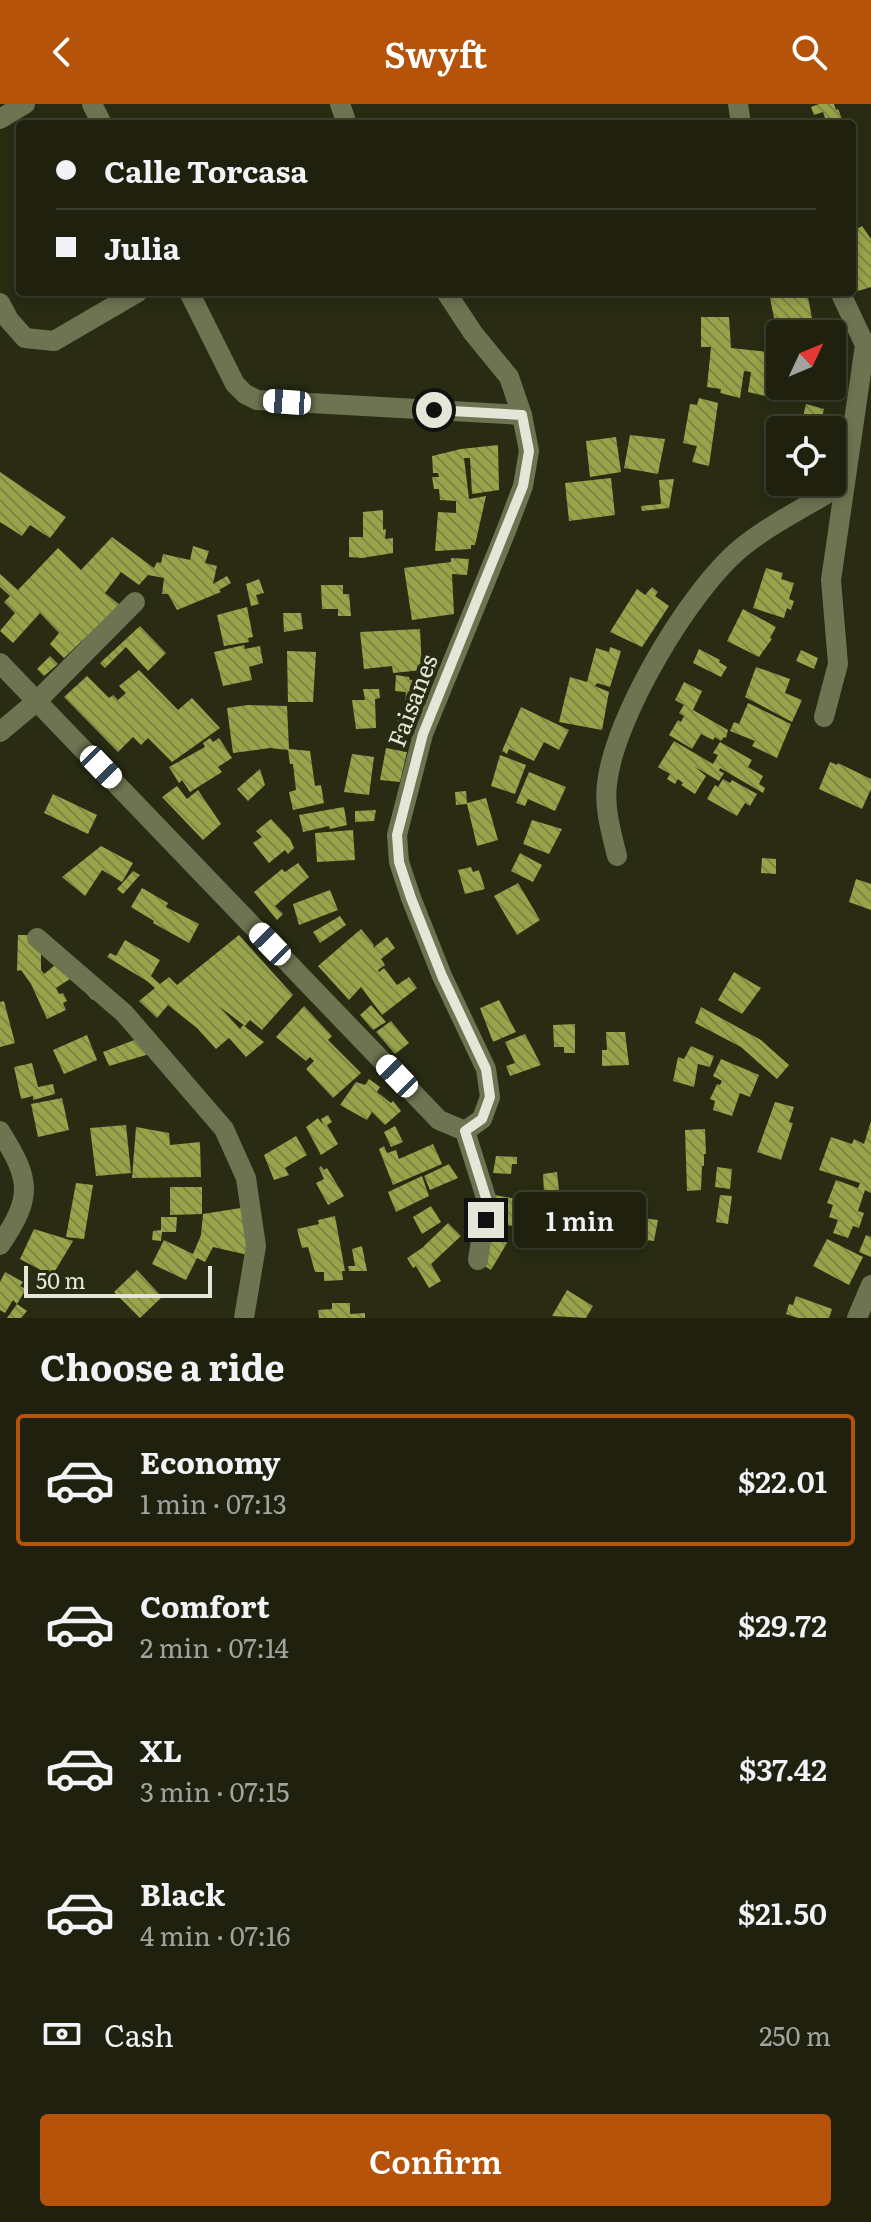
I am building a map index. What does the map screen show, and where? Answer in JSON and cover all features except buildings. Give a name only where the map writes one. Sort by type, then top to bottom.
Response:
[{"type":"street","points":[[0,119],[25,104]]},
{"type":"street","points":[[0,303],[9,320],[25,338],[54,341],[131,296]]},
{"type":"street","points":[[191,296],[235,384],[257,400],[522,415]]},
{"type":"street","name":"Faisanes","points":[[449,296],[473,333],[509,377],[522,415],[529,451],[523,486],[423,734],[397,835],[399,862],[411,898],[442,976],[486,1069],[490,1097],[482,1119],[465,1131]]},
{"type":"street","points":[[842,296],[865,345],[846,476]]},
{"type":"street","points":[[617,856],[606,814],[607,781],[624,726],[652,667],[705,584],[742,547],[824,496]]},
{"type":"street","points":[[824,717],[838,664],[831,580],[843,496]]},
{"type":"street","points":[[0,732],[37,701],[135,602]]},
{"type":"street","points":[[0,663],[439,1120],[465,1131],[487,1201],[478,1260]]},
{"type":"street","points":[[37,938],[124,1013],[224,1129],[246,1178],[256,1246],[244,1318]]},
{"type":"street","points":[[0,1131],[15,1155],[26,1190],[15,1224],[0,1245]]},
{"type":"street","points":[[857,1318],[871,1285]]},
{"type":"route","points":[[434,410],[522,415],[529,451],[523,486],[423,734],[397,835],[399,862],[411,898],[442,976],[486,1069],[490,1097],[482,1119],[465,1131],[487,1201],[486,1220]]}]
